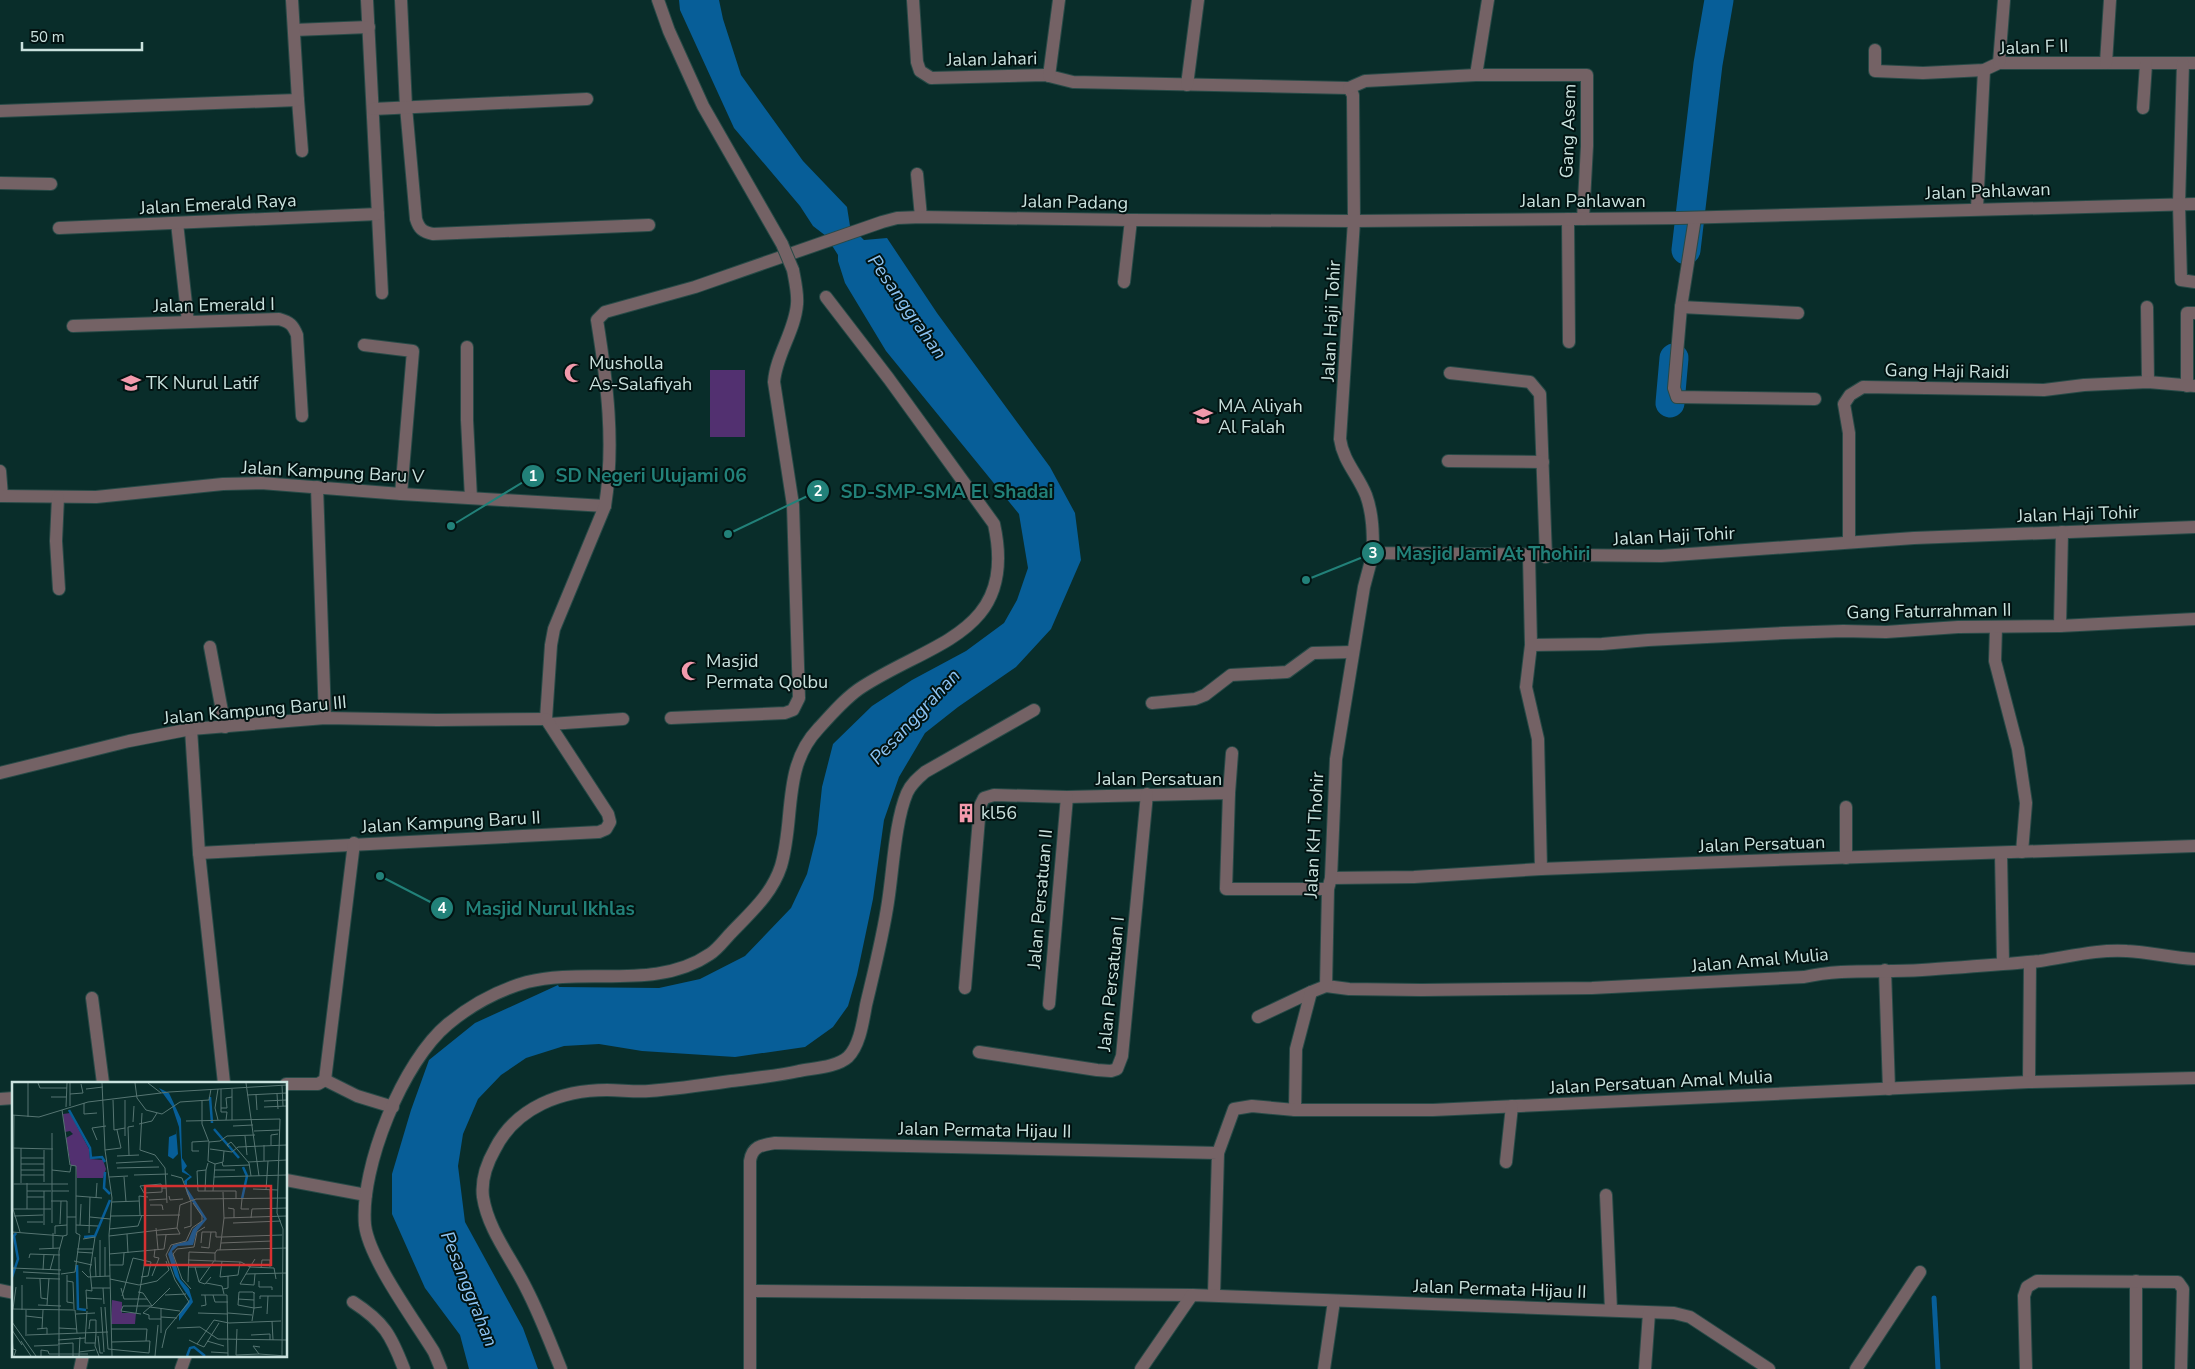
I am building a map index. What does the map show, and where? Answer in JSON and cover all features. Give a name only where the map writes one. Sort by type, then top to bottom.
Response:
[{"type":"street","points":[[292,0],[302,151]]},
{"type":"street","points":[[367,0],[382,293]]},
{"type":"street","points":[[402,0],[406,107],[418,227],[425,232],[433,234],[649,225]]},
{"type":"street","points":[[658,0],[669,31],[704,106],[782,244],[793,270],[798,304],[774,382],[793,505],[799,698],[793,710],[785,713],[670,718]]},
{"type":"street","name":"Jalan Jahari","points":[[913,0],[917,62],[920,71],[931,78],[1049,76],[1073,82],[1187,85]]},
{"type":"street","name":"Jalan Jahari","points":[[1049,76],[1059,0]]},
{"type":"street","points":[[1198,0],[1187,85],[1349,88],[1365,80],[1476,75],[1488,0]]},
{"type":"street","points":[[1999,63],[2004,0]]},
{"type":"street","points":[[2106,63],[2110,0]]},
{"type":"street","points":[[294,30],[369,27]]},
{"type":"street","points":[[1874,50],[1875,71],[1923,73],[1984,70]]},
{"type":"street","name":"Jalan F II","points":[[1977,208],[1984,70],[1999,63],[2189,63]]},
{"type":"street","points":[[2189,63],[2179,204],[2181,280],[2195,282]]},
{"type":"street","points":[[2143,108],[2146,64]]},
{"type":"street","name":"Gang Asem","points":[[1476,75],[1587,75],[1587,146],[1582,219]]},
{"type":"street","points":[[1349,88],[1353,95],[1354,221]]},
{"type":"street","points":[[373,109],[587,99]]},
{"type":"street","points":[[0,112],[298,100]]},
{"type":"street","points":[[917,174],[921,217]]},
{"type":"street","points":[[0,183],[51,184]]},
{"type":"street","name":"Jalan Pahlawan","points":[[1354,221],[1689,218],[1977,208],[2195,204]]},
{"type":"street","name":"Jalan Emerald Raya","points":[[58,228],[378,214]]},
{"type":"street","name":"Jalan Padang","points":[[605,506],[610,458],[609,411],[597,320],[605,312],[695,287],[882,222],[921,217],[1354,221]]},
{"type":"street","points":[[1689,218],[1674,388],[1677,397],[1815,399]]},
{"type":"street","points":[[1568,219],[1569,342]]},
{"type":"street","points":[[1124,282],[1131,220]]},
{"type":"street","name":"Jalan Haji Tohir","points":[[1354,221],[1340,439],[1345,457],[1366,495],[1372,528],[1373,554],[1546,557],[1662,556],[1849,542],[2195,527]]},
{"type":"street","points":[[177,223],[188,322]]},
{"type":"street","points":[[441,1369],[434,1352],[373,1252],[365,1227],[366,1195],[372,1159],[392,1107],[418,1057],[446,1025],[488,996],[527,982],[554,978],[622,976],[659,972],[681,968],[711,954],[757,907],[772,887],[781,866],[786,843],[791,786],[798,758],[816,730],[860,688],[959,633],[976,620],[985,609],[995,587],[1000,566],[994,524],[916,415],[826,297]]},
{"type":"street","points":[[1681,307],[1798,313]]},
{"type":"street","points":[[2147,307],[2148,382]]},
{"type":"street","points":[[2191,386],[2186,313],[2195,313]]},
{"type":"street","name":"Jalan Emerald I","points":[[73,326],[279,319],[288,321],[294,327],[297,335],[302,416]]},
{"type":"street","points":[[364,345],[413,351],[401,494]]},
{"type":"street","points":[[467,347],[467,420],[471,498]]},
{"type":"street","points":[[1450,373],[1530,382],[1540,394],[1546,557]]},
{"type":"street","name":"Gang Haji Raidi","points":[[1849,542],[1848,433],[1844,404],[1850,395],[1863,387],[2044,390],[2084,385],[2148,382],[2191,386]]},
{"type":"street","points":[[1448,460],[1544,462]]},
{"type":"street","points":[[0,471],[1,496]]},
{"type":"street","name":"Jalan Kampung Baru V","points":[[1,496],[120,496],[223,484],[261,483],[401,494],[605,506]]},
{"type":"street","points":[[317,487],[325,718]]},
{"type":"street","points":[[58,497],[56,541],[59,589]]},
{"type":"street","points":[[548,721],[551,644],[554,629],[605,506]]},
{"type":"street","points":[[2060,626],[2062,532]]},
{"type":"street","name":"Jalan KH Thohir","points":[[1326,986],[1336,759],[1364,587],[1373,554]]},
{"type":"street","points":[[1529,556],[1531,645],[1526,687],[1538,739],[1541,869]]},
{"type":"street","name":"Gang Faturrahman II","points":[[1531,645],[1602,644],[1784,633],[1886,632],[1958,627],[2060,626],[2195,619]]},
{"type":"street","points":[[1996,627],[1996,661],[2018,749],[2026,802],[2022,852]]},
{"type":"street","points":[[210,647],[225,727]]},
{"type":"street","points":[[1152,703],[1194,699],[1210,692],[1232,675],[1287,672],[1313,652],[1353,652]]},
{"type":"street","points":[[561,1369],[542,1322],[497,1235],[484,1205],[482,1194],[484,1178],[489,1160],[499,1140],[530,1109],[549,1100],[574,1092],[605,1090],[647,1091],[697,1086],[788,1074],[838,1062],[847,1058],[853,1051],[863,1020],[888,905],[900,821],[906,794],[913,783],[925,772],[1034,710]]},
{"type":"street","name":"Jalan Kampung Baru III","points":[[0,773],[129,741],[191,729],[325,718],[548,721],[623,720]]},
{"type":"street","name":"Jalan Kampung Baru II","points":[[325,1080],[354,844],[599,832],[606,829],[610,822],[608,814],[548,721]]},
{"type":"street","points":[[191,729],[199,853],[224,1082]]},
{"type":"street","points":[[1229,793],[1232,753]]},
{"type":"street","name":"Jalan Persatuan","points":[[965,988],[980,806],[984,798],[994,795],[1067,797],[1229,793],[1226,889],[1330,884],[1541,869],[2195,846]]},
{"type":"street","name":"Jalan Persatuan I","points":[[979,1052],[1097,1070],[1111,1071],[1117,1069],[1122,1056],[1147,794]]},
{"type":"street","name":"Jalan Persatuan II","points":[[1049,1004],[1067,797]]},
{"type":"street","points":[[1846,807],[1846,858]]},
{"type":"street","points":[[199,853],[354,844]]},
{"type":"street","points":[[2000,853],[2003,963]]},
{"type":"street","name":"Jalan Amal Mulia","points":[[1326,986],[1349,989],[1421,990],[1650,987],[1744,979],[1795,978],[1819,973],[1857,970],[1920,970],[2030,962],[2107,951],[2126,951],[2195,959]]},
{"type":"street","points":[[2029,1082],[2030,962]]},
{"type":"street","points":[[1886,970],[1890,1089]]},
{"type":"street","points":[[1258,1017],[1326,986]]},
{"type":"street","points":[[1295,1110],[1296,1049],[1312,992]]},
{"type":"street","points":[[92,998],[103,1082]]},
{"type":"street","name":"Jalan Persatuan Amal Mulia","points":[[1218,1153],[1234,1109],[1252,1106],[1295,1110],[1433,1110],[2029,1082],[2195,1078]]},
{"type":"street","points":[[288,1084],[318,1084],[325,1080],[357,1096],[392,1107]]},
{"type":"street","points":[[1506,1162],[1512,1106]]},
{"type":"street","name":"Jalan Permata Hijau II","points":[[750,1369],[750,1161],[751,1154],[760,1145],[776,1143],[1218,1153]]},
{"type":"street","points":[[1214,1295],[1218,1153]]},
{"type":"street","points":[[288,1180],[366,1195]]},
{"type":"street","points":[[1606,1195],[1611,1310]]},
{"type":"street","points":[[1856,1369],[1920,1272]]},
{"type":"street","points":[[2026,1369],[2024,1296],[2027,1287],[2037,1281],[2178,1282],[2183,1289],[2181,1369]]},
{"type":"street","points":[[2136,1281],[2136,1369]]},
{"type":"street","name":"Jalan Permata Hijau II","points":[[751,1291],[1214,1295],[1674,1313],[1690,1317],[1769,1369]]},
{"type":"street","points":[[1141,1369],[1192,1295]]},
{"type":"street","points":[[1324,1369],[1334,1301]]},
{"type":"street","points":[[353,1302],[373,1315],[393,1341],[404,1369]]},
{"type":"street","points":[[1645,1369],[1650,1313]]},
{"type":"street","points":[[80,1369],[83,1356]]},
{"type":"street","points":[[181,1369],[186,1356]]},
{"type":"shaded area","points":[[710,370],[745,370],[745,437],[710,437]]},
{"type":"water","name":"Pesanggrahan","points":[[679,0],[719,0],[723,19],[741,75],[803,161],[847,207],[850,226],[864,240],[887,238],[937,313],[1050,467],[1075,513],[1081,560],[1051,629],[1016,667],[958,707],[925,733],[899,777],[884,820],[873,899],[857,975],[848,1006],[833,1027],[805,1047],[735,1057],[642,1051],[599,1044],[564,1046],[526,1058],[501,1075],[478,1099],[463,1134],[458,1166],[465,1222],[523,1328],[538,1369],[469,1369],[460,1335],[425,1288],[392,1214],[392,1174],[411,1110],[429,1060],[475,1023],[558,985],[559,987],[659,988],[700,979],[745,956],[791,908],[807,874],[817,834],[822,787],[833,744],[872,706],[912,680],[966,651],[1004,623],[1017,600],[1028,568],[1019,514],[886,351],[845,283],[838,255],[826,236],[813,226],[800,206],[734,128],[680,10]]},
{"type":"waterway","points":[[1686,250],[1708,64],[1719,0]]},
{"type":"waterway","points":[[1670,403],[1674,358]]},
{"type":"waterway","points":[[1934,1298],[1938,1369]]},
{"type":"place","name":"Musholla As-Salafiyah","points":[[574,373]]},
{"type":"place","name":"TK Nurul Latif","points":[[131,383]]},
{"type":"place","name":"MA Aliyah Al Falah","points":[[1203,416]]},
{"type":"place","name":"SD Negeri Ulujami 06","points":[[451,526]]},
{"type":"place","name":"SD-SMP-SMA El Shadai","points":[[728,534]]},
{"type":"place","name":"Masjid Jami At Thohiri","points":[[1306,580]]},
{"type":"place","name":"Masjid Permata Qolbu","points":[[691,671]]},
{"type":"place","name":"kl56","points":[[966,813]]},
{"type":"place","name":"Masjid Nurul Ikhlas","points":[[380,876]]}]
